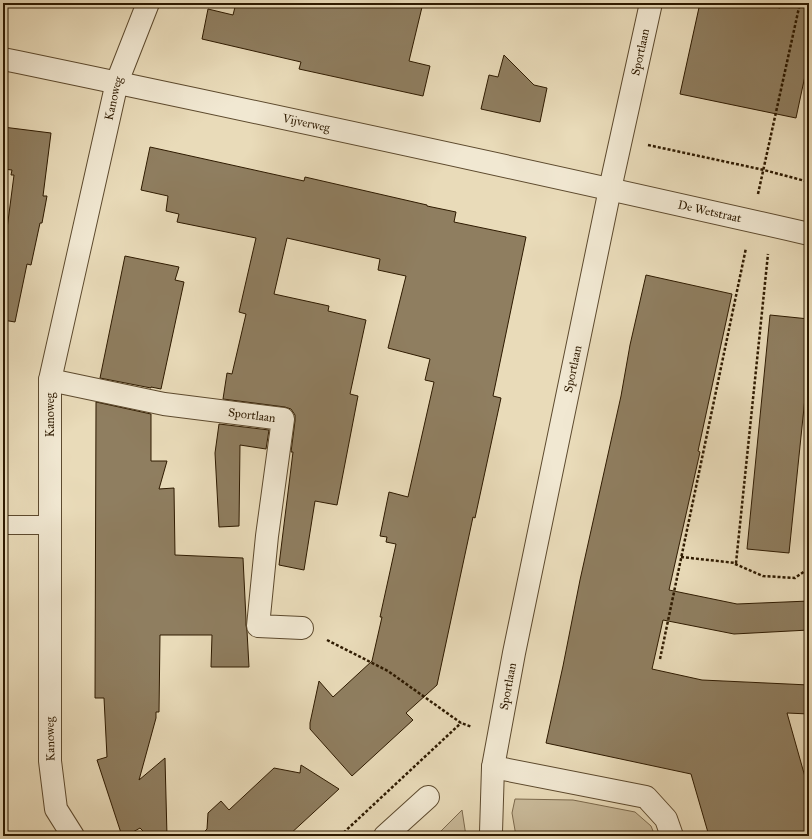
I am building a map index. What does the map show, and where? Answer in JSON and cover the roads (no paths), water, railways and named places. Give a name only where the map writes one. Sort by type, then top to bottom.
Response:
[{"type":"street","name":"Kanoweg","points":[[73,836],[56,809],[50,761],[50,380],[117,82],[148,3]]},
{"type":"street","name":"Sportlaan","points":[[492,836],[493,768],[514,653],[620,139],[651,3]]},
{"type":"street","name":"Vijverweg","points":[[3,59],[117,82],[610,189]]},
{"type":"street","name":"De Wetstraat","points":[[610,189],[809,234]]},
{"type":"street","name":"Sportlaan","points":[[50,380],[164,404],[283,419],[267,536],[258,626],[302,628]]},
{"type":"street","points":[[493,768],[646,797],[666,819],[672,836]]},
{"type":"street","points":[[385,836],[428,797]]},
{"type":"lane","points":[[3,526],[50,525]]}]
